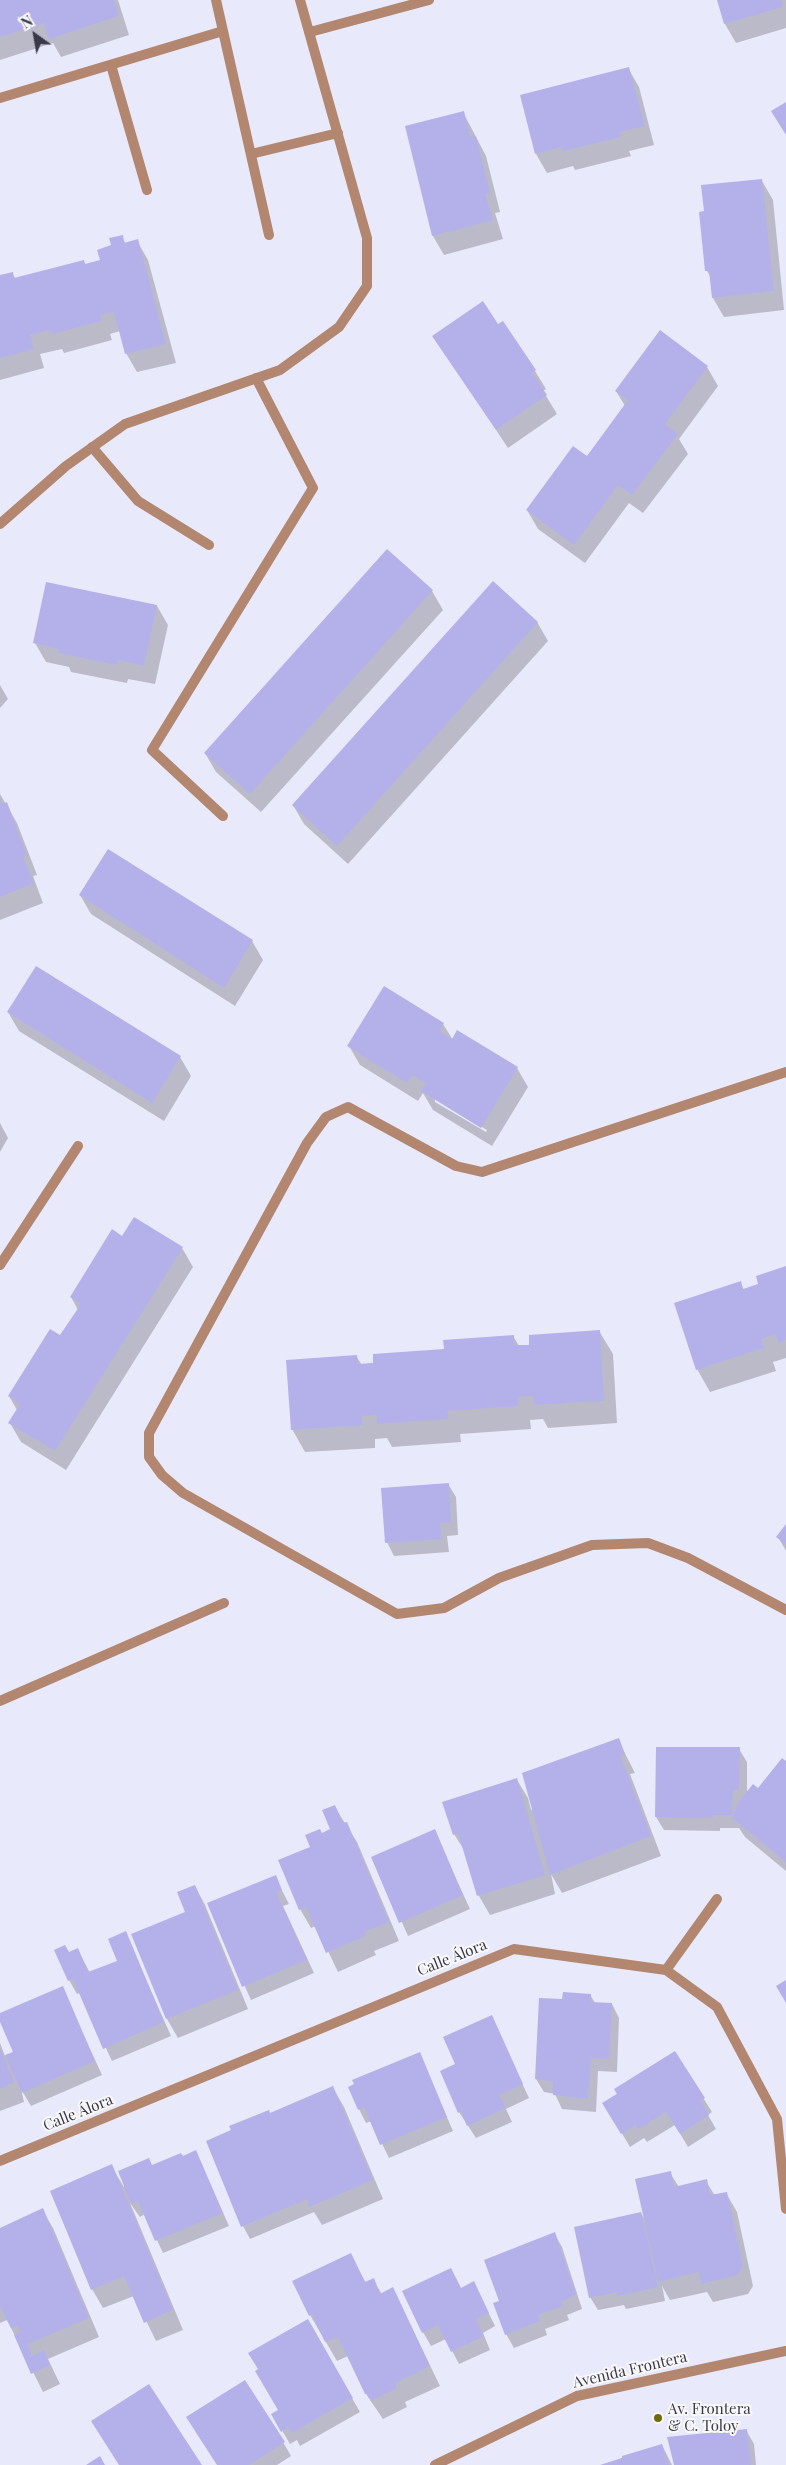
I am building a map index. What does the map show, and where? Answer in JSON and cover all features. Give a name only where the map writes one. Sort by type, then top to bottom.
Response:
[{"type":"street","points":[[216,0],[269,235]]},
{"type":"street","points":[[0,524],[66,466],[125,424],[280,370],[339,328],[366,286],[367,238],[300,0]]},
{"type":"street","points":[[310,32],[429,0]]},
{"type":"street","points":[[0,98],[223,32]]},
{"type":"street","points":[[110,66],[147,190]]},
{"type":"street","points":[[251,154],[338,133]]},
{"type":"street","points":[[223,816],[152,750],[313,488],[256,378]]},
{"type":"street","points":[[92,447],[138,501],[209,546]]},
{"type":"street","points":[[786,1072],[482,1172],[456,1166],[348,1107],[326,1117],[306,1143],[149,1433],[149,1457],[162,1475],[184,1493],[398,1614],[444,1608],[499,1578],[592,1545],[648,1543],[688,1558],[786,1610]]},
{"type":"street","points":[[0,1265],[78,1146]]},
{"type":"street","points":[[0,1701],[224,1603]]},
{"type":"street","points":[[666,1970],[717,1899]]},
{"type":"street","name":"Calle Álora","points":[[0,2161],[514,1949],[666,1970],[717,2008],[777,2119],[786,2209]]},
{"type":"street","name":"Avenida Frontera","points":[[435,2465],[577,2396],[786,2351]]},
{"type":"building","points":[[0,0],[114,0],[119,16],[49,39],[44,23],[0,37]]},
{"type":"building","points":[[717,0],[781,0],[783,7],[724,24]]},
{"type":"building","points":[[629,67],[645,126],[619,132],[621,137],[563,151],[562,147],[535,154],[520,95]]},
{"type":"building","points":[[786,102],[786,135],[771,111]]},
{"type":"building","points":[[464,111],[470,137],[476,136],[490,193],[485,194],[493,220],[432,236],[405,126]]},
{"type":"building","points":[[762,179],[774,291],[712,298],[709,271],[705,271],[699,212],[704,211],[701,185]]},
{"type":"building","points":[[123,235],[124,243],[138,239],[166,344],[125,354],[114,312],[100,315],[102,321],[52,334],[50,330],[30,335],[34,349],[0,358],[0,275],[13,272],[14,278],[84,260],[85,264],[100,260],[97,250],[111,245],[109,238]]},
{"type":"building","points":[[483,301],[498,324],[503,321],[536,370],[532,373],[547,395],[496,430],[432,336]]},
{"type":"building","points":[[660,330],[708,366],[665,424],[678,434],[632,495],[618,485],[574,545],[526,510],[573,446],[587,456],[628,400],[615,391]]},
{"type":"building","points":[[387,549],[433,590],[250,794],[204,753]]},
{"type":"building","points":[[493,581],[538,622],[337,846],[292,805]]},
{"type":"building","points":[[46,582],[157,605],[144,666],[118,660],[116,665],[59,653],[59,649],[33,643]]},
{"type":"building","points":[[0,798],[2,804],[7,802],[27,856],[23,857],[34,883],[0,897]]},
{"type":"building","points":[[108,849],[253,940],[224,988],[79,895]]},
{"type":"building","points":[[36,966],[181,1056],[152,1103],[7,1012]]},
{"type":"building","points":[[384,986],[444,1023],[439,1031],[452,1039],[457,1030],[518,1067],[481,1128],[421,1091],[426,1083],[412,1075],[407,1083],[347,1046]]},
{"type":"building","points":[[134,1217],[183,1247],[55,1451],[8,1423],[20,1404],[8,1396],[50,1329],[60,1335],[81,1304],[70,1297],[112,1229],[122,1236]]},
{"type":"building","points":[[786,1266],[786,1340],[778,1343],[776,1334],[761,1339],[764,1348],[696,1370],[674,1303],[741,1281],[743,1289],[758,1284],[756,1276]]},
{"type":"building","points":[[600,1330],[604,1401],[534,1405],[533,1396],[518,1397],[518,1406],[447,1411],[448,1419],[377,1424],[377,1415],[362,1416],[363,1425],[291,1430],[286,1360],[357,1355],[358,1364],[373,1363],[373,1354],[444,1349],[443,1340],[514,1335],[514,1345],[529,1345],[529,1335]]},
{"type":"building","points":[[449,1483],[451,1522],[440,1523],[442,1539],[385,1543],[381,1488]]},
{"type":"building","points":[[786,1524],[786,1544],[776,1537]]},
{"type":"building","points":[[619,1738],[625,1754],[620,1755],[651,1836],[550,1875],[522,1773]]},
{"type":"building","points":[[656,1747],[740,1747],[739,1790],[733,1790],[732,1815],[713,1815],[713,1818],[655,1817]]},
{"type":"building","points":[[782,1758],[786,1761],[786,1862],[732,1818],[739,1801],[753,1784],[758,1788]]},
{"type":"building","points":[[517,1778],[545,1875],[477,1896],[458,1833],[453,1835],[442,1802]]},
{"type":"building","points":[[335,1805],[343,1823],[347,1822],[389,1922],[364,1932],[366,1936],[326,1953],[306,1907],[299,1910],[278,1860],[310,1847],[305,1835],[320,1829],[322,1833],[330,1829],[322,1810]]},
{"type":"building","points":[[435,1829],[463,1895],[399,1923],[371,1857]]},
{"type":"building","points":[[276,1875],[282,1890],[276,1892],[307,1960],[242,1987],[207,1903]]},
{"type":"building","points":[[195,1885],[238,1990],[166,2019],[131,1934],[185,1912],[177,1892]]},
{"type":"building","points":[[126,1931],[164,2022],[103,2049],[73,1979],[68,1981],[54,1950],[65,1945],[69,1952],[78,1948],[88,1972],[117,1961],[108,1939]]},
{"type":"building","points":[[786,1980],[786,2003],[776,1986]]},
{"type":"building","points":[[63,1986],[95,2061],[22,2093],[5,2055],[13,2052],[0,2022],[0,2013]]},
{"type":"building","points":[[563,1992],[591,1994],[591,2002],[612,2003],[609,2059],[591,2058],[588,2099],[553,2095],[553,2082],[535,2079],[539,1998],[562,1999]]},
{"type":"building","points":[[492,2015],[523,2084],[499,2095],[506,2108],[467,2126],[461,2111],[458,2113],[440,2071],[455,2064],[443,2037]]},
{"type":"building","points":[[0,2048],[14,2082],[0,2089]]},
{"type":"building","points":[[675,2051],[705,2098],[700,2101],[709,2115],[680,2134],[666,2112],[638,2129],[636,2125],[621,2134],[602,2103],[617,2094],[614,2089]]},
{"type":"building","points":[[420,2052],[447,2117],[380,2145],[364,2107],[358,2110],[348,2087],[354,2084],[352,2080]]},
{"type":"building","points":[[333,2086],[373,2180],[309,2207],[307,2199],[241,2227],[206,2141],[231,2130],[229,2126],[269,2110],[270,2113]]},
{"type":"building","points":[[196,2150],[223,2213],[155,2241],[138,2201],[131,2204],[118,2171],[149,2158],[152,2165],[181,2153],[183,2156]]},
{"type":"building","points":[[112,2164],[173,2310],[144,2323],[124,2276],[91,2290],[50,2191]]},
{"type":"building","points":[[671,2171],[674,2187],[707,2179],[710,2195],[727,2192],[743,2266],[738,2275],[701,2284],[699,2272],[658,2282],[635,2179]]},
{"type":"building","points":[[43,2208],[89,2318],[28,2344],[32,2356],[44,2350],[50,2365],[31,2374],[14,2335],[20,2332],[17,2325],[11,2328],[0,2306],[0,2228]]},
{"type":"building","points":[[641,2212],[658,2287],[617,2296],[617,2292],[589,2298],[574,2227]]},
{"type":"building","points":[[555,2232],[576,2295],[561,2302],[563,2306],[538,2315],[540,2321],[505,2335],[493,2303],[499,2301],[484,2260]]},
{"type":"building","points":[[351,2253],[365,2282],[374,2278],[380,2294],[393,2287],[430,2366],[395,2383],[397,2388],[371,2401],[367,2394],[365,2394],[338,2337],[325,2342],[312,2314],[309,2316],[292,2281]]},
{"type":"building","points":[[451,2268],[461,2288],[474,2281],[489,2313],[476,2319],[484,2336],[451,2352],[438,2325],[422,2333],[402,2291]]},
{"type":"building","points":[[308,2319],[353,2398],[292,2433],[288,2427],[281,2432],[271,2414],[278,2410],[255,2371],[258,2369],[248,2353]]},
{"type":"building","points":[[245,2380],[285,2442],[249,2465],[217,2465],[186,2417]]},
{"type":"building","points":[[149,2384],[202,2465],[119,2465],[91,2421]]},
{"type":"building","points":[[747,2429],[751,2465],[674,2465],[667,2437]]},
{"type":"building","points":[[662,2444],[669,2465],[600,2465],[622,2458],[622,2456]]},
{"type":"building","points":[[100,2456],[105,2465],[86,2465]]},
{"type":"place","name":"Av. Frontera & C. Toloy","points":[[658,2418]]}]
